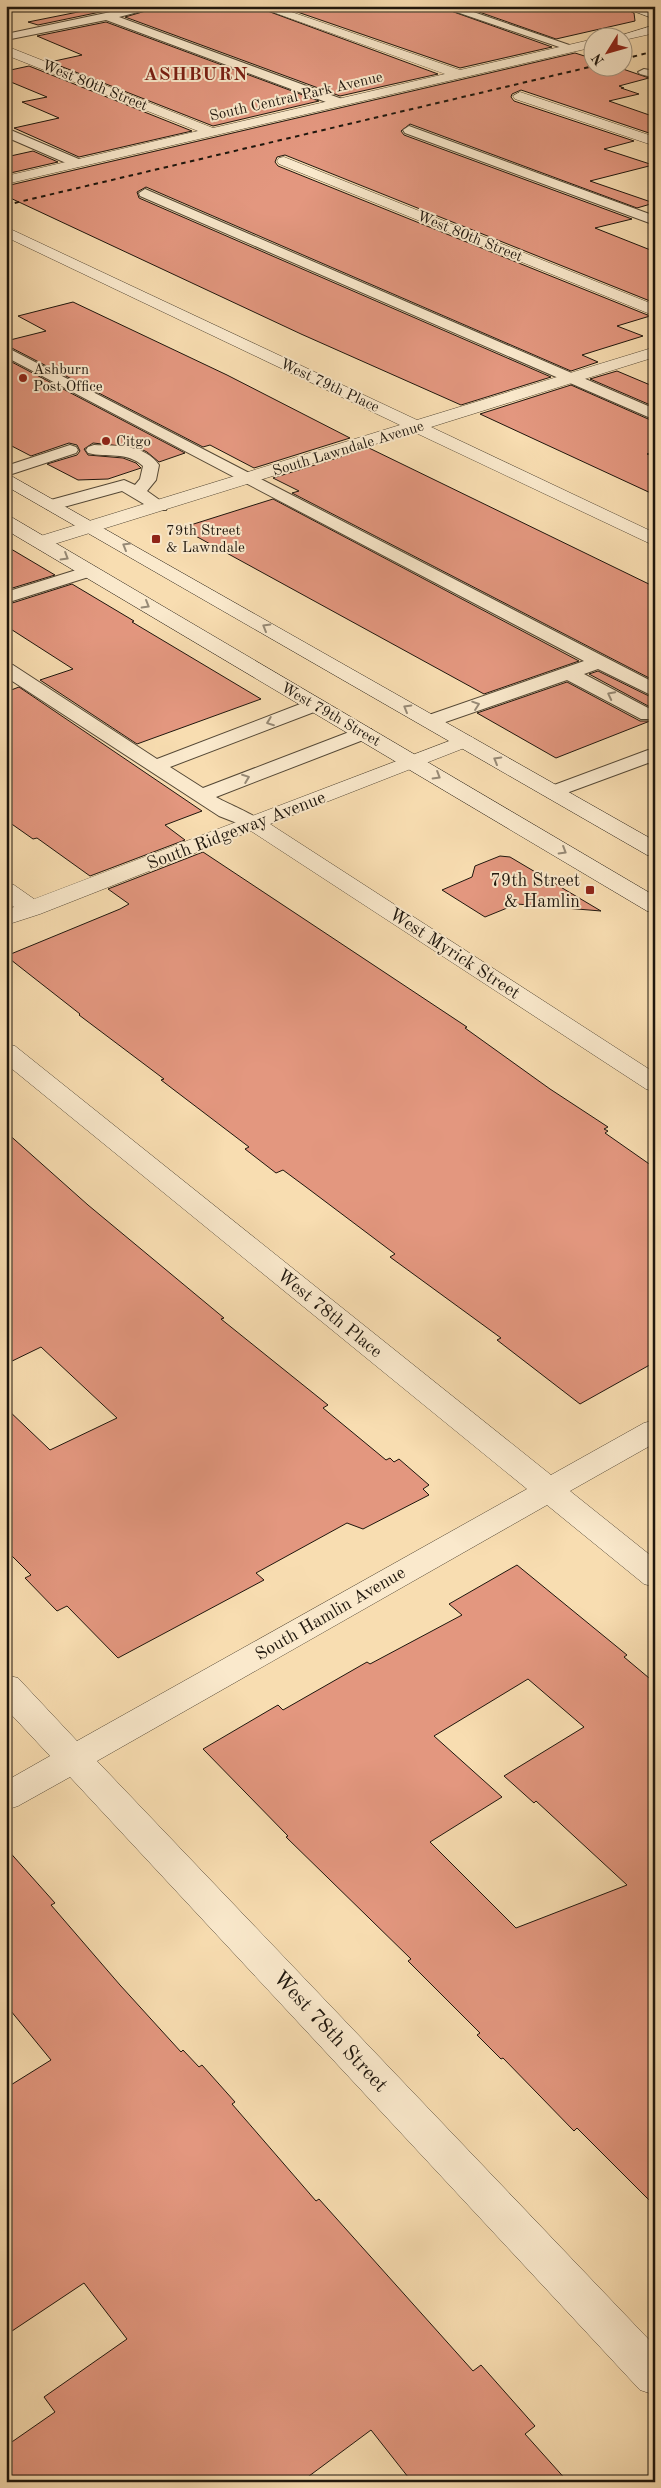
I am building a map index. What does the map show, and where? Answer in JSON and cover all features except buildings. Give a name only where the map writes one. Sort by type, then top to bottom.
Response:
[{"type":"street","points":[[262,6],[458,74]]},
{"type":"street","points":[[626,6],[655,15]]},
{"type":"street","points":[[634,34],[655,29]]},
{"type":"street","name":"South Central Park Avenue","points":[[6,180],[584,45]]},
{"type":"street","name":"West 80th Street","points":[[6,50],[212,132]]},
{"type":"street","points":[[520,96],[655,142]]},
{"type":"street","name":"West 80th Street","points":[[284,161],[655,311]]},
{"type":"street","name":"West 79th Place","points":[[6,231],[655,540]]},
{"type":"street","name":"South Lawndale Avenue","points":[[41,542],[655,352]]},
{"type":"street","points":[[6,478],[655,850]]},
{"type":"street","name":"West 79th Street","points":[[6,522],[655,906]]},
{"type":"street","name":"South Ridgeway Avenue","points":[[6,918],[465,741]]},
{"type":"street","name":"West Myrick Street","points":[[254,823],[655,1084]]},
{"type":"street","points":[[6,890],[32,908]]},
{"type":"street","name":"West 78th Place","points":[[6,1051],[655,1576]]},
{"type":"street","name":"South Hamlin Avenue","points":[[6,1797],[655,1430]]},
{"type":"street","name":"West 78th Street","points":[[6,1687],[75,1758],[655,2376]]},
{"type":"lane","points":[[6,37],[156,6]]},
{"type":"lane","points":[[444,6],[572,48]]},
{"type":"lane","points":[[108,16],[338,102]]},
{"type":"lane","points":[[410,130],[655,221]]},
{"type":"lane","points":[[6,132],[77,163]]},
{"type":"lane","points":[[145,193],[655,415]]},
{"type":"lane","points":[[6,351],[655,691]]},
{"type":"lane","points":[[6,471],[70,450]]},
{"type":"lane","points":[[94,450],[128,451],[144,456],[151,465],[148,480],[137,492]]},
{"type":"lane","points":[[53,505],[124,485],[160,506]]},
{"type":"lane","points":[[6,598],[89,571]]},
{"type":"lane","points":[[430,721],[600,662]]},
{"type":"lane","points":[[6,669],[226,812],[254,823]]},
{"type":"lane","points":[[568,673],[648,715],[655,713]]},
{"type":"lane","points":[[155,766],[315,704]]},
{"type":"lane","points":[[201,796],[364,733]]},
{"type":"lane","points":[[553,792],[648,756],[655,760]]},
{"type":"railway","points":[[634,56],[655,51]]},
{"type":"railway","points":[[6,205],[584,68]]},
{"type":"place","name":"Ashburn Post Office","points":[[23,378]]},
{"type":"place","name":"Citgo","points":[[106,441]]},
{"type":"place","name":"79th Street & Lawndale","points":[[156,539]]},
{"type":"place","name":"79th Street & Hamlin","points":[[590,890]]},
{"type":"district","name":"ASHBURN","points":[[196,73]]}]
